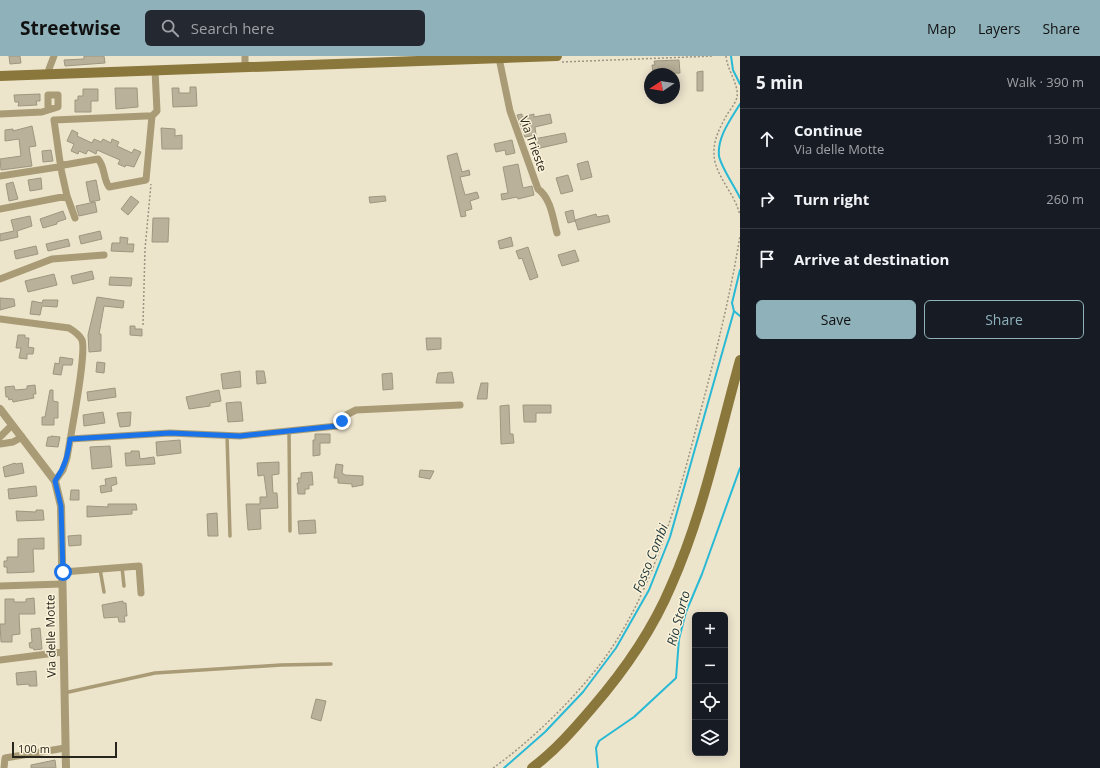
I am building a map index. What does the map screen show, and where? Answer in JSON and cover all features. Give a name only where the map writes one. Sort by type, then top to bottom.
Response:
[{"type":"main road","points":[[0,76],[499,58],[558,59]]},
{"type":"main road","points":[[532,768],[570,733],[610,688],[649,629],[667,595],[694,528],[740,360]]},
{"type":"street","points":[[49,74],[49,69],[54,56]]},
{"type":"street","points":[[245,56],[245,67]]},
{"type":"street","name":"Via Trieste","points":[[499,58],[510,111],[538,190],[545,194],[547,199],[557,233]]},
{"type":"street","points":[[152,119],[143,116],[54,120],[60,162],[64,165],[98,159],[101,162],[105,182],[109,187],[146,180],[152,119],[157,111],[156,70]]},
{"type":"street","points":[[0,114],[42,112],[48,110]]},
{"type":"street","points":[[0,176],[58,167],[61,169],[67,196],[75,218]]},
{"type":"street","points":[[0,209],[67,196]]},
{"type":"street","points":[[0,279],[52,259],[104,255]]},
{"type":"street","points":[[0,319],[69,328],[78,334],[82,341],[82,363],[67,458],[63,470],[55,481]]},
{"type":"street","points":[[70,439],[170,433],[227,435],[289,432],[337,426],[350,412],[356,410],[460,405]]},
{"type":"street","name":"Via delle Motte","points":[[0,409],[55,481],[61,506],[66,768]]},
{"type":"street","points":[[0,437],[12,425]]},
{"type":"street","points":[[0,444],[13,442],[22,437]]},
{"type":"street","points":[[63,572],[139,566],[141,593]]},
{"type":"street","points":[[0,586],[62,584]]},
{"type":"street","points":[[0,660],[63,652]]},
{"type":"street","points":[[4,768],[5,758],[65,748]]},
{"type":"lane","points":[[289,432],[290,531]]},
{"type":"lane","points":[[227,435],[230,536]]},
{"type":"lane","points":[[122,567],[124,586]]},
{"type":"lane","points":[[100,569],[104,592]]},
{"type":"lane","points":[[64,693],[156,673],[281,665],[331,664]]},
{"type":"path","points":[[558,59],[714,56]]},
{"type":"path","points":[[726,56],[727,66],[736,86],[737,97],[715,137],[714,152],[715,162],[734,197],[740,215]]},
{"type":"path","points":[[143,324],[145,249],[151,179]]},
{"type":"path","points":[[493,768],[524,744],[601,663],[625,625],[643,588],[669,526],[684,476],[722,330],[740,236]]},
{"type":"building","points":[[9,56],[20,56],[21,63],[10,64]]},
{"type":"building","points":[[84,56],[104,56],[105,63],[65,66],[64,60],[84,59]]},
{"type":"building","points":[[679,60],[680,68],[652,68],[652,65],[655,65],[654,61]]},
{"type":"building","points":[[703,71],[703,91],[697,91],[697,72]]},
{"type":"building","points":[[190,87],[196,87],[197,106],[173,107],[172,88],[179,88],[179,93],[190,93]]},
{"type":"building","points":[[115,88],[137,88],[138,107],[116,109]]},
{"type":"building","points":[[83,89],[98,89],[98,101],[91,101],[91,112],[75,112],[75,100],[78,100],[78,96],[83,96]]},
{"type":"building","points":[[40,94],[40,101],[36,101],[37,105],[18,106],[19,102],[15,102],[14,95]]},
{"type":"building","points":[[522,114],[522,117],[534,114],[534,117],[550,114],[552,123],[535,127],[536,135],[525,137],[517,115]]},
{"type":"building","points":[[32,126],[36,146],[29,147],[32,166],[1,170],[0,159],[21,156],[19,139],[5,141],[5,130],[13,129],[13,131]]},
{"type":"building","points":[[161,128],[175,129],[175,136],[182,135],[182,149],[162,149]]},
{"type":"building","points":[[72,130],[78,133],[77,136],[92,143],[94,139],[101,142],[103,139],[111,143],[112,139],[119,142],[117,146],[132,153],[134,149],[141,152],[134,167],[126,165],[125,167],[118,164],[120,160],[97,150],[96,154],[88,150],[86,154],[79,151],[78,154],[71,151],[74,144],[67,141]]},
{"type":"building","points":[[565,133],[567,142],[536,149],[534,139]]},
{"type":"building","points":[[512,140],[515,153],[506,155],[505,150],[496,152],[494,144]]},
{"type":"building","points":[[51,150],[53,161],[43,162],[42,151]]},
{"type":"building","points":[[457,153],[462,172],[469,170],[470,175],[460,177],[465,195],[477,192],[479,198],[470,201],[472,209],[465,211],[466,216],[461,217],[447,156]]},
{"type":"building","points":[[588,161],[592,177],[581,180],[577,164]]},
{"type":"building","points":[[518,164],[523,188],[532,186],[534,195],[518,199],[517,197],[502,200],[501,194],[508,193],[503,167]]},
{"type":"building","points":[[568,175],[573,191],[561,194],[556,178]]},
{"type":"building","points":[[41,178],[42,189],[30,191],[28,180]]},
{"type":"building","points":[[96,180],[100,200],[90,202],[86,182]]},
{"type":"building","points":[[13,182],[18,199],[9,201],[6,184]]},
{"type":"building","points":[[131,196],[139,202],[128,215],[121,209]]},
{"type":"building","points":[[385,196],[386,201],[370,203],[369,197]]},
{"type":"building","points":[[95,202],[97,212],[79,216],[76,206]]},
{"type":"building","points":[[573,210],[575,221],[568,223],[565,212]]},
{"type":"building","points":[[63,211],[66,219],[57,222],[57,224],[43,228],[40,219]]},
{"type":"building","points":[[596,214],[597,217],[608,215],[610,222],[578,230],[575,220]]},
{"type":"building","points":[[30,216],[32,226],[17,231],[18,237],[0,241],[0,234],[14,231],[11,220]]},
{"type":"building","points":[[153,218],[169,218],[168,242],[152,242]]},
{"type":"building","points":[[100,231],[102,239],[81,244],[79,236]]},
{"type":"building","points":[[120,237],[128,238],[127,244],[134,244],[133,252],[111,251],[112,243],[120,243]]},
{"type":"building","points":[[511,237],[513,246],[500,249],[498,241]]},
{"type":"building","points":[[68,239],[70,246],[48,251],[46,244]]},
{"type":"building","points":[[36,246],[38,254],[16,259],[14,251]]},
{"type":"building","points":[[528,247],[538,277],[530,280],[522,258],[519,259],[516,251]]},
{"type":"building","points":[[575,250],[579,261],[562,266],[558,255]]},
{"type":"building","points":[[92,271],[94,279],[73,284],[71,276]]},
{"type":"building","points":[[54,274],[57,285],[28,292],[25,281]]},
{"type":"building","points":[[110,277],[132,278],[131,286],[109,285]]},
{"type":"building","points":[[97,297],[124,301],[123,308],[104,306],[99,334],[101,334],[101,351],[89,352],[88,335]]},
{"type":"building","points":[[0,298],[14,299],[15,306],[0,310]]},
{"type":"building","points":[[43,300],[58,300],[57,307],[42,306],[40,315],[30,314],[32,301],[42,303]]},
{"type":"building","points":[[130,326],[135,326],[135,329],[142,329],[142,336],[130,335]]},
{"type":"building","points":[[18,335],[25,335],[25,338],[29,338],[28,347],[34,348],[33,354],[27,354],[27,359],[19,358],[21,348],[16,348]]},
{"type":"building","points":[[426,338],[441,338],[441,349],[427,350]]},
{"type":"building","points":[[60,357],[73,359],[72,365],[63,365],[61,375],[53,374],[55,363],[59,364]]},
{"type":"building","points":[[97,362],[105,363],[104,373],[96,372]]},
{"type":"building","points":[[240,371],[241,387],[223,389],[221,374]]},
{"type":"building","points":[[256,371],[264,371],[266,383],[257,384]]},
{"type":"building","points":[[452,372],[454,383],[436,383],[438,373]]},
{"type":"building","points":[[392,373],[393,389],[383,390],[382,374]]},
{"type":"building","points":[[481,383],[488,383],[487,399],[477,399]]},
{"type":"building","points":[[35,385],[36,394],[33,394],[34,398],[13,402],[12,399],[9,400],[8,397],[6,397],[5,387],[14,386],[15,390],[27,389],[27,386]]},
{"type":"building","points":[[115,388],[116,397],[88,401],[87,392]]},
{"type":"building","points":[[50,390],[53,390],[53,401],[58,402],[58,418],[54,418],[54,425],[42,425],[42,417],[45,417]]},
{"type":"building","points":[[219,390],[221,401],[210,403],[210,406],[189,409],[186,397]]},
{"type":"building","points":[[241,402],[243,421],[228,422],[226,403]]},
{"type":"building","points":[[509,405],[510,434],[513,434],[514,443],[501,444],[500,406]]},
{"type":"building","points":[[523,405],[551,405],[551,413],[536,413],[536,422],[524,422]]},
{"type":"building","points":[[103,412],[105,423],[84,426],[83,415]]},
{"type":"building","points":[[131,412],[130,426],[120,427],[117,413]]},
{"type":"building","points":[[315,434],[330,434],[330,443],[320,443],[320,455],[313,456],[313,440],[315,440]]},
{"type":"building","points":[[48,437],[60,437],[58,447],[46,446]]},
{"type":"building","points":[[180,440],[181,453],[157,456],[156,442]]},
{"type":"building","points":[[110,446],[112,467],[92,469],[90,447]]},
{"type":"building","points":[[131,451],[139,451],[140,459],[154,457],[155,464],[126,466],[125,453],[131,453]]},
{"type":"building","points":[[279,462],[279,474],[272,475],[273,493],[277,493],[278,508],[260,509],[261,529],[248,530],[246,504],[260,504],[260,497],[267,497],[264,475],[258,476],[257,463]]},
{"type":"building","points":[[15,463],[22,463],[24,473],[5,477],[3,467]]},
{"type":"building","points":[[336,464],[343,465],[342,473],[345,475],[363,476],[363,485],[352,487],[352,484],[338,483],[338,478],[334,478]]},
{"type":"building","points":[[420,470],[434,471],[430,479],[419,477]]},
{"type":"building","points":[[312,472],[313,485],[309,485],[309,489],[305,489],[305,494],[298,494],[297,483],[299,483],[298,478],[301,478],[301,473]]},
{"type":"building","points":[[116,477],[117,484],[111,486],[112,491],[101,493],[100,486],[106,485],[105,479]]},
{"type":"building","points":[[36,486],[37,496],[9,499],[8,489]]},
{"type":"building","points":[[71,490],[79,490],[79,500],[70,500]]},
{"type":"building","points":[[108,504],[136,504],[137,510],[132,510],[132,514],[87,517],[87,506],[108,507]]},
{"type":"building","points":[[36,510],[43,510],[44,520],[17,521],[16,511],[36,512]]},
{"type":"building","points":[[217,513],[218,536],[208,536],[207,514]]},
{"type":"building","points":[[315,520],[316,533],[299,534],[298,521]]},
{"type":"building","points":[[81,535],[81,545],[69,546],[68,536]]},
{"type":"building","points":[[44,538],[44,549],[33,549],[34,572],[7,573],[7,567],[4,567],[4,561],[7,561],[7,557],[18,557],[18,539]]},
{"type":"building","points":[[34,598],[35,614],[19,614],[20,634],[12,635],[12,642],[1,642],[0,624],[5,624],[5,599],[14,599],[14,602],[26,602],[26,599]]},
{"type":"building","points":[[123,601],[123,603],[126,603],[127,616],[124,616],[125,622],[119,622],[118,617],[104,618],[102,605]]},
{"type":"building","points":[[40,628],[42,649],[34,650],[33,648],[30,648],[29,643],[32,642],[31,629]]},
{"type":"building","points":[[36,671],[37,686],[29,686],[29,684],[17,685],[16,673]]},
{"type":"building","points":[[316,699],[326,701],[321,721],[311,718]]},
{"type":"building","points":[[55,760],[56,768],[31,768],[31,765]]},
{"type":"waterway","name":"Rio Storto","points":[[731,56],[733,70],[740,84]]},
{"type":"waterway","name":"Rio Storto","points":[[740,104],[725,128],[719,149],[719,156],[722,166],[740,198]]},
{"type":"waterway","name":"Rio Storto","points":[[740,270],[732,303],[734,311],[740,316]]},
{"type":"waterway","name":"Fosso Combi","points":[[504,768],[545,732],[583,692],[616,648],[649,590],[670,537],[734,311]]},
{"type":"waterway","name":"Rio Storto","points":[[598,768],[596,748],[599,741],[634,717],[676,678],[679,639],[686,612],[702,574],[740,468]]},
{"type":"route","points":[[63,572],[61,506],[55,481],[63,470],[67,458],[70,439],[170,433],[240,436],[337,426],[342,421]]}]
